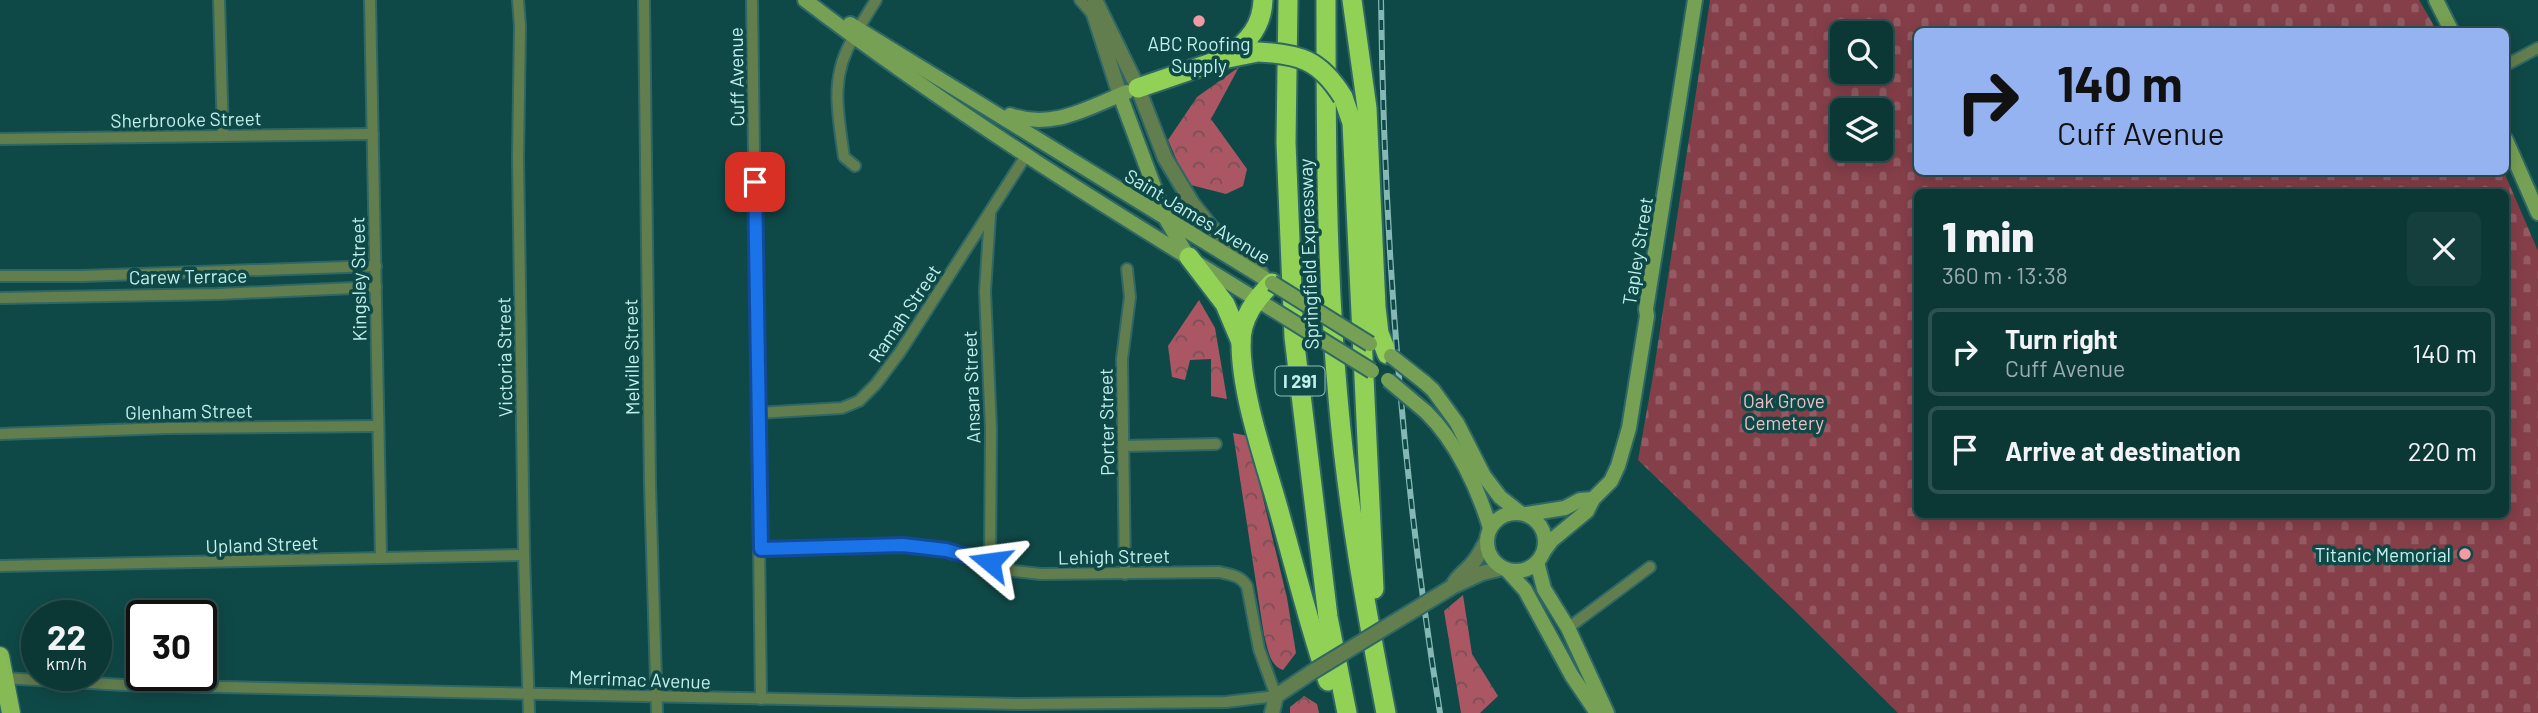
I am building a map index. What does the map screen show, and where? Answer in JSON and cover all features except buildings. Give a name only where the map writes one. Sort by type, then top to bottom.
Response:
[{"type":"highway","points":[[1223,59],[1241,47],[1253,34],[1261,21],[1263,0]]},
{"type":"highway","name":"Springfield Expressway","points":[[1288,0],[1286,143],[1294,337],[1328,617],[1347,713]]},
{"type":"highway","name":"Springfield Expressway","points":[[1326,0],[1329,268],[1338,399],[1353,530],[1385,706]]},
{"type":"highway","points":[[1352,0],[1367,108],[1376,307],[1383,351]]},
{"type":"highway","points":[[1129,92],[1223,59],[1258,52],[1295,55],[1309,61],[1330,78],[1343,97],[1352,123],[1372,567],[1385,706]]},
{"type":"highway","points":[[1189,257],[1225,304],[1241,342],[1247,390],[1262,454],[1318,653],[1339,713]]},
{"type":"highway","points":[[1241,342],[1247,313],[1264,304],[1272,284]]},
{"type":"main road","name":"Saint James Avenue","points":[[808,0],[856,33],[921,85],[1189,257],[1388,380],[1426,412],[1447,438],[1483,503],[1488,534]]},
{"type":"main road","name":"Tapley Street","points":[[1541,556],[1552,540],[1587,511],[1593,499],[1611,481],[1623,453],[1645,328],[1695,0]]},
{"type":"main road","points":[[2438,1],[2450,28]]},
{"type":"main road","name":"Saint James Avenue","points":[[856,33],[977,103],[1383,351],[1424,382],[1457,423],[1484,476],[1500,497],[1523,513]]},
{"type":"main road","points":[[977,103],[1026,120],[1052,120],[1129,92],[1166,219],[1189,257]]},
{"type":"main road","points":[[2509,145],[2533,187],[2538,213]]},
{"type":"main road","points":[[1593,499],[1580,500],[1565,508],[1502,516],[1488,534],[1489,554],[1525,590],[1572,676],[1597,713]]},
{"type":"main road","points":[[1523,513],[1539,523],[1543,529],[1545,537],[1541,556],[1544,589],[1568,628],[1607,713]]},
{"type":"main road","points":[[1505,569],[1523,570],[1541,556]]},
{"type":"main road","points":[[0,656],[7,711]]},
{"type":"street","points":[[219,0],[223,136]]},
{"type":"street","name":"Kingsley Street","points":[[370,0],[381,558]]},
{"type":"street","name":"Victoria Street","points":[[518,0],[520,26],[517,158],[529,713]]},
{"type":"street","name":"Melville Street","points":[[643,0],[650,485],[657,713]]},
{"type":"street","name":"Cuff Avenue","points":[[752,0],[761,699]]},
{"type":"street","points":[[855,166],[844,157],[837,81],[843,54],[876,0]]},
{"type":"street","points":[[1080,0],[1094,16]]},
{"type":"street","points":[[1089,0],[1129,92],[1192,203],[1211,227],[1272,284]]},
{"type":"street","points":[[1096,0],[1129,92]]},
{"type":"street","points":[[2509,63],[2538,48]]},
{"type":"street","name":"Sherbrooke Street","points":[[0,139],[373,134]]},
{"type":"street","name":"Ramah Street","points":[[759,413],[842,408],[859,401],[876,384],[900,352],[1027,154]]},
{"type":"street","name":"Ansara Street","points":[[990,211],[985,291],[991,429],[990,562]]},
{"type":"street","name":"Carew Terrace","points":[[0,276],[82,276],[376,266]]},
{"type":"street","name":"Porter Street","points":[[1125,574],[1122,359],[1130,297],[1127,269]]},
{"type":"street","name":"Carew Terrace","points":[[0,298],[376,287]]},
{"type":"street","name":"Glenham Street","points":[[0,434],[168,428],[378,426]]},
{"type":"street","points":[[1124,446],[1216,444]]},
{"type":"street","points":[[1452,587],[1456,577],[1477,558],[1488,534]]},
{"type":"street","name":"Lehigh Street","points":[[761,549],[903,545],[946,550],[1014,571],[1041,574],[1219,572],[1242,578],[1247,586],[1258,649],[1276,696]]},
{"type":"street","name":"Upland Street","points":[[0,566],[524,555]]},
{"type":"street","points":[[1568,628],[1650,568]]},
{"type":"street","points":[[1272,713],[1276,696],[1312,672],[1452,587],[1482,573],[1505,569]]},
{"type":"street","name":"Merrimac Avenue","points":[[4,678],[124,685],[1106,704],[1226,702],[1276,696]]},
{"type":"green space","name":"Oak Grove Cemetery","points":[[1710,0],[2419,0],[2435,28],[1914,28],[1914,175],[2505,175],[2538,251],[2538,713],[1898,713],[1638,460]]},
{"type":"green space","points":[[1239,67],[1211,119],[1247,169],[1243,186],[1226,194],[1187,184],[1168,140],[1197,97]]},
{"type":"green space","points":[[1199,300],[1215,328],[1227,399],[1211,396],[1211,359],[1190,360],[1185,380],[1172,377],[1168,346]]},
{"type":"green space","points":[[1233,433],[1248,436],[1287,598],[1296,653],[1283,670],[1272,660],[1264,635]]},
{"type":"green space","points":[[1463,595],[1472,654],[1498,696],[1480,713],[1461,713],[1444,611]]},
{"type":"green space","points":[[1304,696],[1317,704],[1319,713],[1290,713],[1290,707]]},
{"type":"railway","points":[[1381,0],[1386,179],[1397,358],[1415,536],[1440,713]]},
{"type":"place","name":"ABC Roofing Supply","points":[[1199,21]]},
{"type":"place","name":"Titanic Memorial","points":[[2465,554]]},
{"type":"route","points":[[755,182],[761,549],[903,545],[946,550],[990,562]]}]
